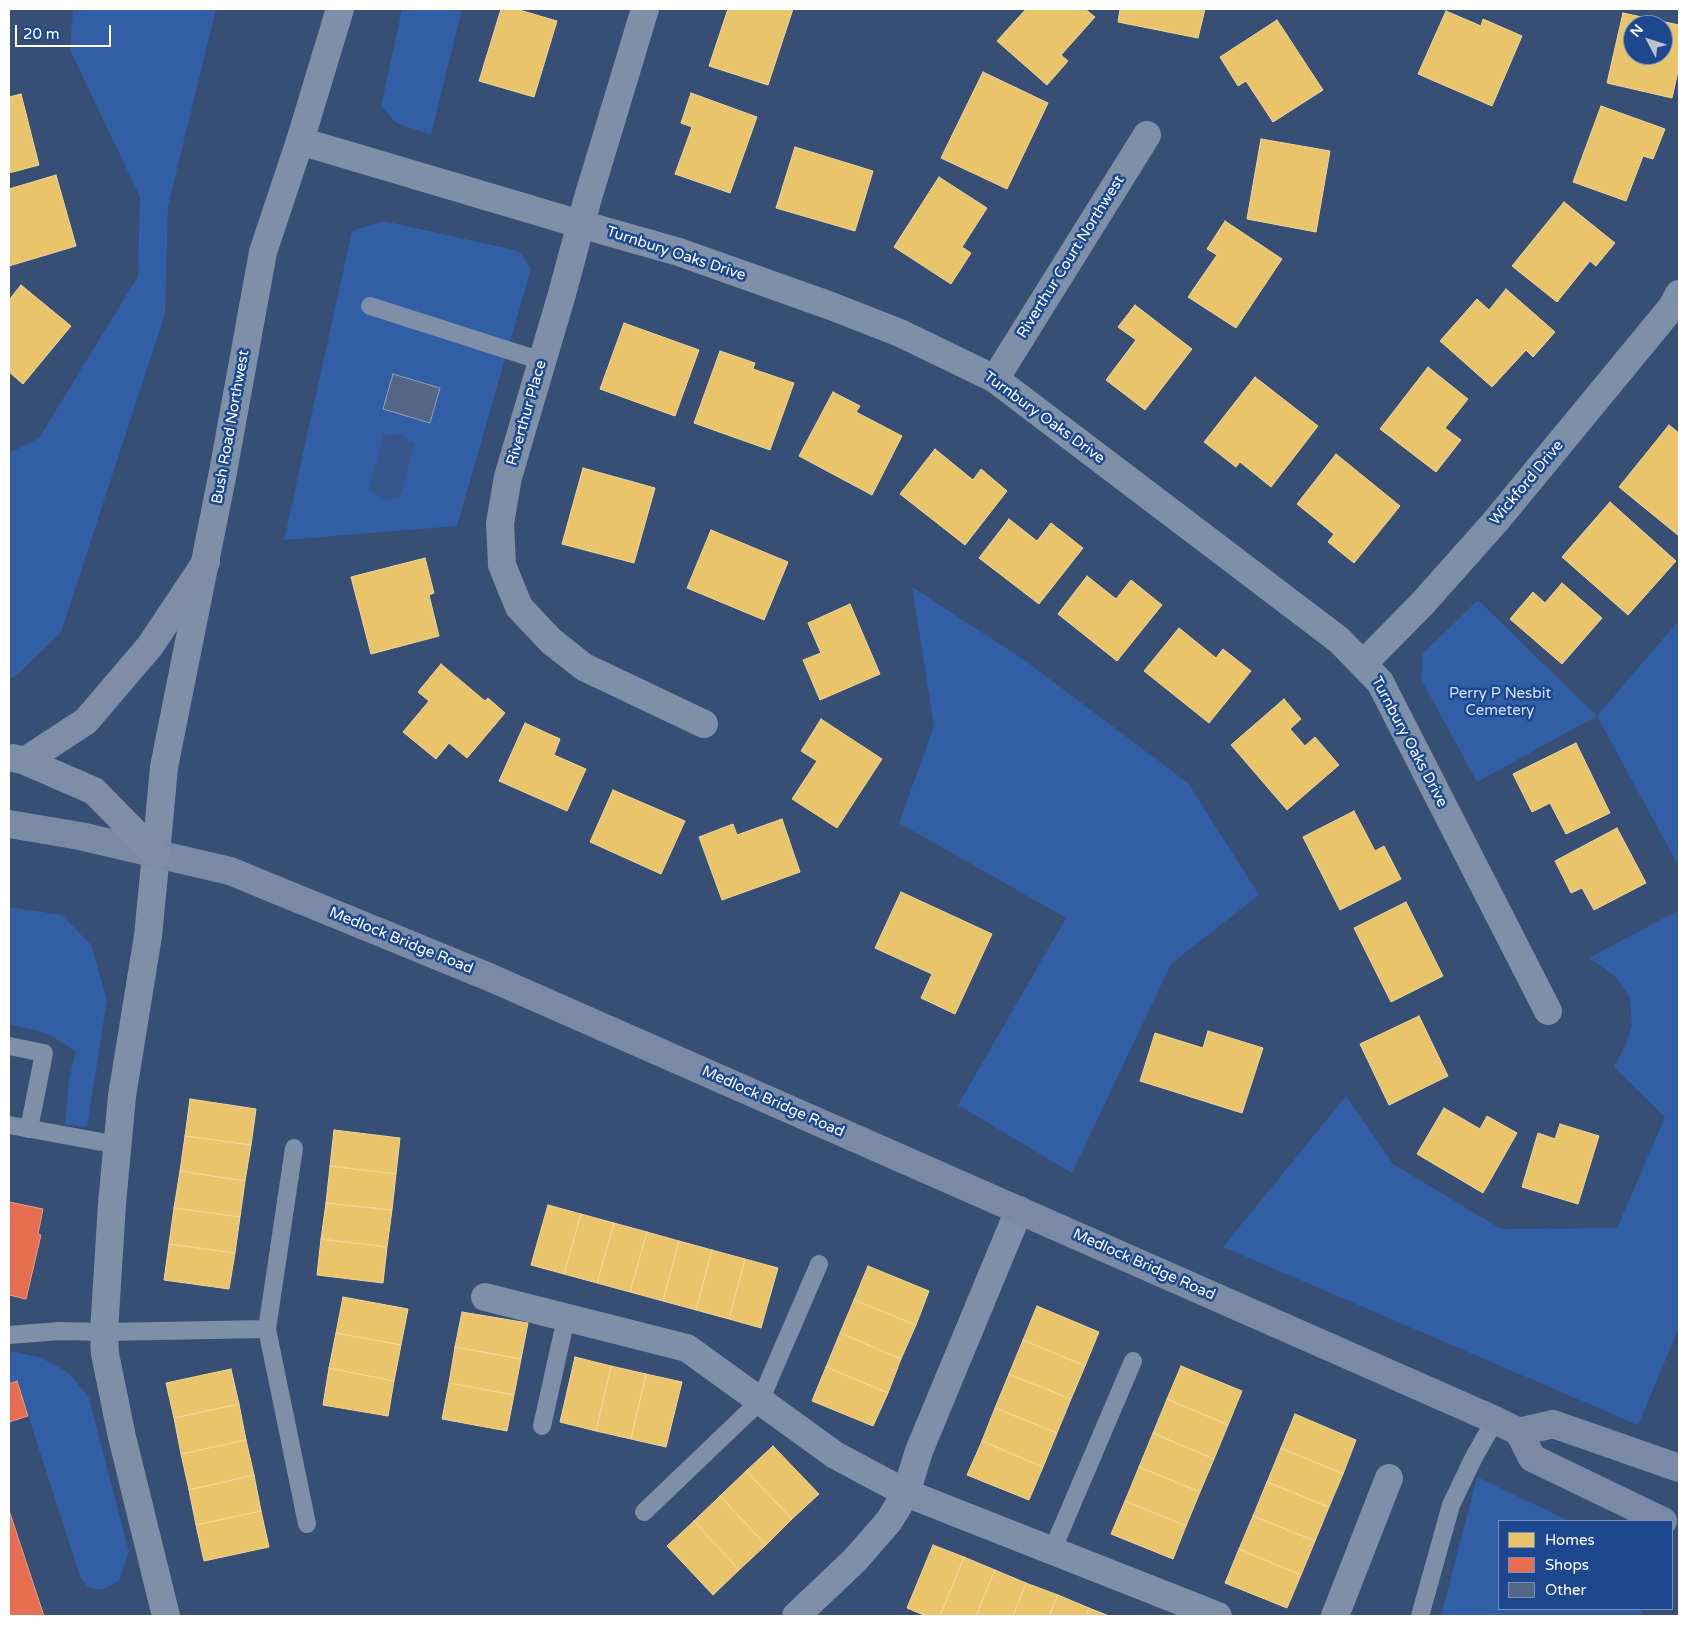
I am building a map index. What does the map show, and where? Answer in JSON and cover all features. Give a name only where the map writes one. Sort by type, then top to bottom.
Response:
[{"type":"highway","points":[[17,759],[86,721],[150,646],[206,562]]},
{"type":"highway","points":[[17,759],[94,791],[156,854]]},
{"type":"main road","name":"Medlock Bridge Road","points":[[9,824],[80,836],[230,871],[489,977],[1520,1432]]},
{"type":"main road","points":[[1661,1520],[1532,1458],[1520,1432],[1553,1424],[1679,1468]]},
{"type":"street","name":"Bush Road Northwest","points":[[166,1616],[122,1437],[105,1354],[104,1332],[112,1204],[122,1096],[148,936],[164,767],[206,562],[263,252],[300,141],[340,9]]},
{"type":"street","name":"Riverthur Place","points":[[645,9],[580,224],[508,477],[500,523],[502,565],[520,607],[551,641],[584,667],[704,724]]},
{"type":"street","name":"Riverthur Court Northwest","points":[[995,379],[1147,135]]},
{"type":"street","name":"Turnbury Oaks Drive","points":[[300,141],[679,252],[831,306],[900,333],[995,379],[1339,640],[1380,682],[1548,1011]]},
{"type":"street","name":"Wickford Drive","points":[[1363,664],[1422,604],[1495,522],[1672,307],[1679,294]]},
{"type":"street","points":[[796,1616],[855,1560],[889,1521],[906,1492],[919,1451],[1018,1210]]},
{"type":"street","points":[[485,1298],[687,1348],[835,1455],[906,1492],[1052,1552],[1218,1616]]},
{"type":"street","points":[[1335,1616],[1389,1478]]},
{"type":"lane","points":[[370,306],[542,361]]},
{"type":"lane","points":[[9,1046],[44,1053],[29,1129]]},
{"type":"lane","points":[[9,1126],[118,1145]]},
{"type":"lane","points":[[294,1148],[267,1329],[307,1524]]},
{"type":"lane","points":[[644,1512],[760,1401],[819,1264]]},
{"type":"lane","points":[[542,1426],[566,1318]]},
{"type":"lane","points":[[9,1335],[60,1331],[267,1329]]},
{"type":"lane","points":[[1052,1552],[1133,1361]]},
{"type":"lane","points":[[1420,1616],[1451,1506],[1474,1457],[1495,1420]]},
{"type":"green space","points":[[73,9],[216,9],[168,206],[165,314],[61,632],[16,676],[9,678],[9,453],[39,438],[138,276],[140,197],[70,50]]},
{"type":"green space","points":[[402,9],[462,9],[431,135],[396,123],[381,106]]},
{"type":"green space","points":[[384,221],[519,251],[531,269],[457,526],[284,540],[352,231]]},
{"type":"green space","points":[[912,587],[1023,659],[1188,783],[1259,895],[1171,964],[1072,1173],[958,1105],[1066,918],[899,823],[934,726]]},
{"type":"green space","name":"Perry P Nesbit Cemetery","points":[[1478,600],[1597,716],[1477,782],[1421,679],[1423,653]]},
{"type":"green space","points":[[1679,620],[1679,867],[1597,716]]},
{"type":"green space","points":[[9,907],[62,915],[91,945],[107,1000],[87,1127],[65,1125],[69,1079],[76,1052],[49,1034],[9,1024]]},
{"type":"green space","points":[[1679,910],[1679,1328],[1638,1425],[1223,1247],[1346,1096],[1393,1164],[1501,1229],[1617,1228],[1665,1117],[1614,1067],[1626,1044],[1632,1026],[1630,998],[1616,977],[1589,958]]},
{"type":"green space","points":[[15,1352],[42,1358],[69,1373],[89,1398],[129,1552],[119,1581],[102,1590],[88,1587],[80,1576],[17,1381],[9,1384],[9,1353]]},
{"type":"green space","points":[[1477,1477],[1567,1520],[1498,1520],[1498,1610],[1641,1610],[1644,1616],[1441,1616]]},
{"type":"shaded area","points":[[384,434],[392,436],[402,434],[408,441],[415,443],[399,499],[392,497],[388,500],[383,500],[375,492],[369,490]]},
{"type":"building: Homes","points":[[501,9],[516,9],[557,21],[534,97],[479,81]]},
{"type":"building: Homes","points":[[728,9],[793,9],[768,85],[709,66]]},
{"type":"building: Homes","points":[[1026,9],[1085,9],[1095,17],[1061,55],[1068,61],[1047,85],[997,41]]},
{"type":"building: Homes","points":[[1120,9],[1205,9],[1198,38],[1118,22]]},
{"type":"building: Homes","points":[[1446,11],[1481,26],[1483,19],[1522,36],[1492,106],[1418,74]]},
{"type":"building: Homes","points":[[1623,13],[1632,15],[1623,15],[1623,65],[1673,65],[1673,24],[1679,25],[1679,67],[1672,98],[1607,83]]},
{"type":"building: Homes","points":[[1277,20],[1323,90],[1273,122],[1246,81],[1238,86],[1220,57]]},
{"type":"building: Homes","points":[[983,72],[1048,103],[1007,189],[941,158]]},
{"type":"building: Homes","points":[[691,93],[757,117],[730,193],[675,174],[692,127],[681,123]]},
{"type":"building: Homes","points":[[21,94],[39,165],[9,173],[9,97]]},
{"type":"building: Homes","points":[[1601,106],[1665,129],[1653,159],[1643,156],[1626,201],[1573,182]]},
{"type":"building: Homes","points":[[1261,139],[1330,151],[1316,232],[1247,219]]},
{"type":"building: Homes","points":[[795,147],[873,171],[855,231],[776,208]]},
{"type":"building: Homes","points":[[56,175],[76,246],[9,266],[9,189]]},
{"type":"building: Homes","points":[[939,177],[987,208],[962,247],[971,253],[951,284],[894,247]]},
{"type":"building: Homes","points":[[1564,202],[1615,243],[1596,266],[1590,261],[1557,302],[1512,266]]},
{"type":"building: Homes","points":[[1225,221],[1282,259],[1236,328],[1188,297],[1217,255],[1207,249]]},
{"type":"building: Homes","points":[[21,285],[71,326],[23,384],[9,372],[9,300]]},
{"type":"building: Homes","points":[[1506,289],[1555,332],[1533,357],[1526,350],[1492,387],[1440,341],[1477,299],[1489,310]]},
{"type":"building: Homes","points":[[1135,305],[1192,349],[1145,410],[1106,380],[1136,340],[1118,327]]},
{"type":"building: Homes","points":[[624,323],[699,350],[675,416],[600,389]]},
{"type":"building: Homes","points":[[720,351],[755,363],[753,369],[794,383],[770,450],[694,423]]},
{"type":"building: Homes","points":[[1428,367],[1468,399],[1445,428],[1461,440],[1436,472],[1380,429]]},
{"type":"building: Homes","points":[[1255,377],[1318,426],[1271,487],[1240,462],[1236,467],[1204,442]]},
{"type":"building: Homes","points":[[833,392],[860,406],[856,412],[902,436],[872,495],[799,456]]},
{"type":"building: Homes","points":[[1669,425],[1679,433],[1679,536],[1619,487]]},
{"type":"building: Homes","points":[[935,449],[973,480],[981,469],[1007,491],[965,545],[900,494]]},
{"type":"building: Homes","points":[[1336,454],[1400,506],[1354,563],[1328,542],[1334,534],[1297,504]]},
{"type":"building: Homes","points":[[583,468],[655,488],[634,563],[562,544]]},
{"type":"building: Homes","points":[[1610,502],[1676,561],[1628,615],[1562,557]]},
{"type":"building: Homes","points":[[1009,519],[1037,541],[1051,523],[1083,548],[1039,604],[979,558]]},
{"type":"building: Homes","points":[[711,530],[788,562],[764,620],[687,588]]},
{"type":"building: Homes","points":[[425,558],[434,593],[429,595],[439,636],[371,654],[351,577]]},
{"type":"building: Homes","points":[[1087,576],[1116,599],[1131,580],[1162,605],[1117,661],[1058,614]]},
{"type":"building: Homes","points":[[1562,583],[1602,618],[1562,664],[1510,619],[1533,592],[1545,603]]},
{"type":"building: Homes","points":[[850,604],[880,674],[820,700],[803,660],[821,653],[808,623]]},
{"type":"building: Homes","points":[[1179,628],[1216,658],[1223,649],[1251,671],[1209,723],[1144,671]]},
{"type":"building: Homes","points":[[441,664],[485,701],[488,698],[505,713],[467,758],[449,743],[436,759],[403,732],[429,701],[418,692]]},
{"type":"building: Homes","points":[[1284,699],[1301,719],[1290,729],[1305,746],[1315,737],[1339,765],[1287,810],[1231,745]]},
{"type":"building: Homes","points":[[821,719],[882,759],[837,828],[792,799],[817,761],[801,751]]},
{"type":"building: Homes","points":[[525,723],[560,739],[554,755],[586,769],[567,811],[499,781]]},
{"type":"building: Homes","points":[[1576,743],[1610,813],[1566,834],[1550,803],[1532,812],[1513,774]]},
{"type":"building: Homes","points":[[613,790],[685,821],[661,874],[590,842]]},
{"type":"building: Homes","points":[[1354,811],[1375,851],[1384,846],[1401,879],[1340,910],[1303,837]]},
{"type":"building: Homes","points":[[782,819],[800,872],[722,900],[699,837],[733,824],[737,835]]},
{"type":"building: Homes","points":[[1617,828],[1646,883],[1594,910],[1582,888],[1571,893],[1555,861]]},
{"type":"building: Homes","points":[[901,892],[992,934],[955,1014],[921,998],[932,974],[875,948]]},
{"type":"building: Homes","points":[[1406,902],[1443,976],[1391,1002],[1354,928]]},
{"type":"building: Homes","points":[[1419,1016],[1448,1076],[1389,1105],[1360,1044]]},
{"type":"building: Homes","points":[[1208,1031],[1263,1048],[1242,1113],[1140,1081],[1155,1033],[1203,1048]]},
{"type":"building: Homes","points":[[190,1099],[256,1109],[251,1145],[185,1136]]},
{"type":"building: Homes","points":[[1444,1108],[1480,1129],[1487,1116],[1517,1133],[1483,1193],[1417,1154]]},
{"type":"building: Homes","points":[[1560,1124],[1599,1136],[1578,1204],[1522,1187],[1538,1133],[1555,1139]]},
{"type":"building: Homes","points":[[334,1130],[400,1138],[396,1174],[330,1166]]},
{"type":"building: Homes","points":[[185,1136],[251,1145],[245,1181],[180,1171]]},
{"type":"building: Homes","points":[[330,1166],[396,1174],[392,1210],[326,1203]]},
{"type":"building: Homes","points":[[180,1171],[245,1181],[240,1217],[174,1208]]},
{"type":"building: Homes","points":[[326,1203],[392,1210],[387,1247],[321,1239]]},
{"type":"building: Homes","points":[[548,1205],[581,1214],[564,1274],[531,1265]]},
{"type":"building: Homes","points":[[174,1208],[240,1217],[235,1253],[169,1244]]},
{"type":"building: Homes","points":[[581,1214],[614,1223],[597,1283],[564,1274]]},
{"type":"building: Homes","points":[[614,1223],[647,1232],[630,1292],[597,1283]]},
{"type":"building: Homes","points":[[647,1232],[679,1241],[663,1301],[630,1292]]},
{"type":"building: Homes","points":[[321,1239],[387,1247],[383,1283],[317,1275]]},
{"type":"building: Homes","points":[[679,1241],[712,1250],[696,1310],[663,1301]]},
{"type":"building: Homes","points":[[169,1244],[235,1253],[229,1289],[164,1280]]},
{"type":"building: Homes","points":[[712,1250],[745,1259],[729,1319],[696,1310]]},
{"type":"building: Homes","points":[[745,1259],[778,1268],[761,1328],[729,1319]]},
{"type":"building: Homes","points":[[868,1266],[929,1291],[916,1325],[854,1300]]},
{"type":"building: Homes","points":[[343,1297],[408,1309],[401,1345],[336,1333]]},
{"type":"building: Homes","points":[[854,1300],[916,1325],[901,1359],[840,1333]]},
{"type":"building: Homes","points":[[1037,1306],[1099,1332],[1085,1366],[1023,1340]]},
{"type":"building: Homes","points":[[462,1312],[528,1323],[521,1359],[455,1347]]},
{"type":"building: Homes","points":[[336,1333],[401,1345],[394,1381],[329,1368]]},
{"type":"building: Homes","points":[[840,1333],[901,1359],[888,1393],[826,1367]]},
{"type":"building: Homes","points":[[1023,1340],[1085,1366],[1071,1399],[1009,1374]]},
{"type":"building: Homes","points":[[455,1347],[521,1359],[514,1395],[449,1383]]},
{"type":"building: Homes","points":[[575,1357],[611,1366],[596,1431],[560,1422]]},
{"type":"building: Homes","points":[[611,1366],[646,1374],[631,1439],[596,1431]]},
{"type":"building: Homes","points":[[1181,1366],[1242,1391],[1228,1425],[1167,1399]]},
{"type":"building: Homes","points":[[826,1367],[888,1393],[873,1426],[812,1401]]},
{"type":"building: Homes","points":[[329,1368],[394,1381],[388,1416],[323,1405]]},
{"type":"building: Homes","points":[[231,1369],[239,1404],[174,1418],[166,1383]]},
{"type":"building: Homes","points":[[646,1374],[682,1382],[666,1447],[631,1439]]},
{"type":"building: Homes","points":[[1009,1374],[1071,1399],[1057,1433],[995,1408]]},
{"type":"building: Homes","points":[[449,1383],[514,1395],[507,1431],[442,1419]]},
{"type":"building: Homes","points":[[1167,1399],[1228,1425],[1214,1459],[1153,1433]]},
{"type":"building: Homes","points":[[239,1404],[246,1440],[181,1454],[174,1418]]},
{"type":"building: Homes","points":[[995,1408],[1057,1433],[1043,1467],[982,1441]]},
{"type":"building: Homes","points":[[1295,1414],[1356,1440],[1343,1474],[1281,1448]]},
{"type":"building: Homes","points":[[1153,1433],[1214,1459],[1200,1492],[1139,1467]]},
{"type":"building: Homes","points":[[246,1440],[254,1475],[189,1490],[181,1454]]},
{"type":"building: Homes","points":[[982,1441],[1043,1467],[1029,1500],[967,1475]]},
{"type":"building: Homes","points":[[773,1446],[819,1494],[792,1519],[746,1471]]},
{"type":"building: Homes","points":[[1281,1448],[1343,1474],[1329,1507],[1267,1482]]},
{"type":"building: Homes","points":[[1139,1467],[1200,1492],[1186,1526],[1125,1501]]},
{"type":"building: Homes","points":[[746,1471],[792,1519],[766,1545],[720,1496]]},
{"type":"building: Homes","points":[[254,1475],[261,1511],[196,1525],[189,1490]]},
{"type":"building: Homes","points":[[1267,1482],[1329,1507],[1315,1541],[1253,1516]]},
{"type":"building: Homes","points":[[720,1496],[766,1545],[739,1570],[694,1521]]},
{"type":"building: Homes","points":[[1125,1501],[1186,1526],[1173,1559],[1111,1534]]},
{"type":"building: Homes","points":[[261,1511],[269,1547],[204,1561],[196,1525]]},
{"type":"building: Homes","points":[[1253,1516],[1315,1541],[1301,1575],[1239,1549]]},
{"type":"building: Homes","points":[[694,1521],[739,1570],[713,1595],[667,1546]]},
{"type":"building: Homes","points":[[933,1545],[964,1557],[940,1616],[926,1616],[907,1608]]},
{"type":"building: Homes","points":[[1239,1549],[1301,1575],[1287,1608],[1225,1583]]},
{"type":"building: Homes","points":[[964,1557],[995,1570],[976,1616],[940,1616]]},
{"type":"building: Homes","points":[[995,1570],[1026,1583],[1013,1616],[976,1616]]},
{"type":"building: Homes","points":[[1026,1583],[1058,1595],[1049,1616],[1013,1616]]},
{"type":"building: Homes","points":[[1058,1595],[1089,1608],[1086,1616],[1049,1616]]},
{"type":"building: Homes","points":[[1089,1608],[1109,1616],[1086,1616]]},
{"type":"building: Shops","points":[[9,1202],[43,1209],[38,1234],[41,1235],[26,1299],[9,1295]]},
{"type":"building: Shops","points":[[17,1381],[28,1416],[9,1422],[9,1384]]},
{"type":"building: Shops","points":[[9,1510],[44,1616],[9,1616]]},
{"type":"building: Other","points":[[393,374],[440,388],[430,423],[383,409]]}]
